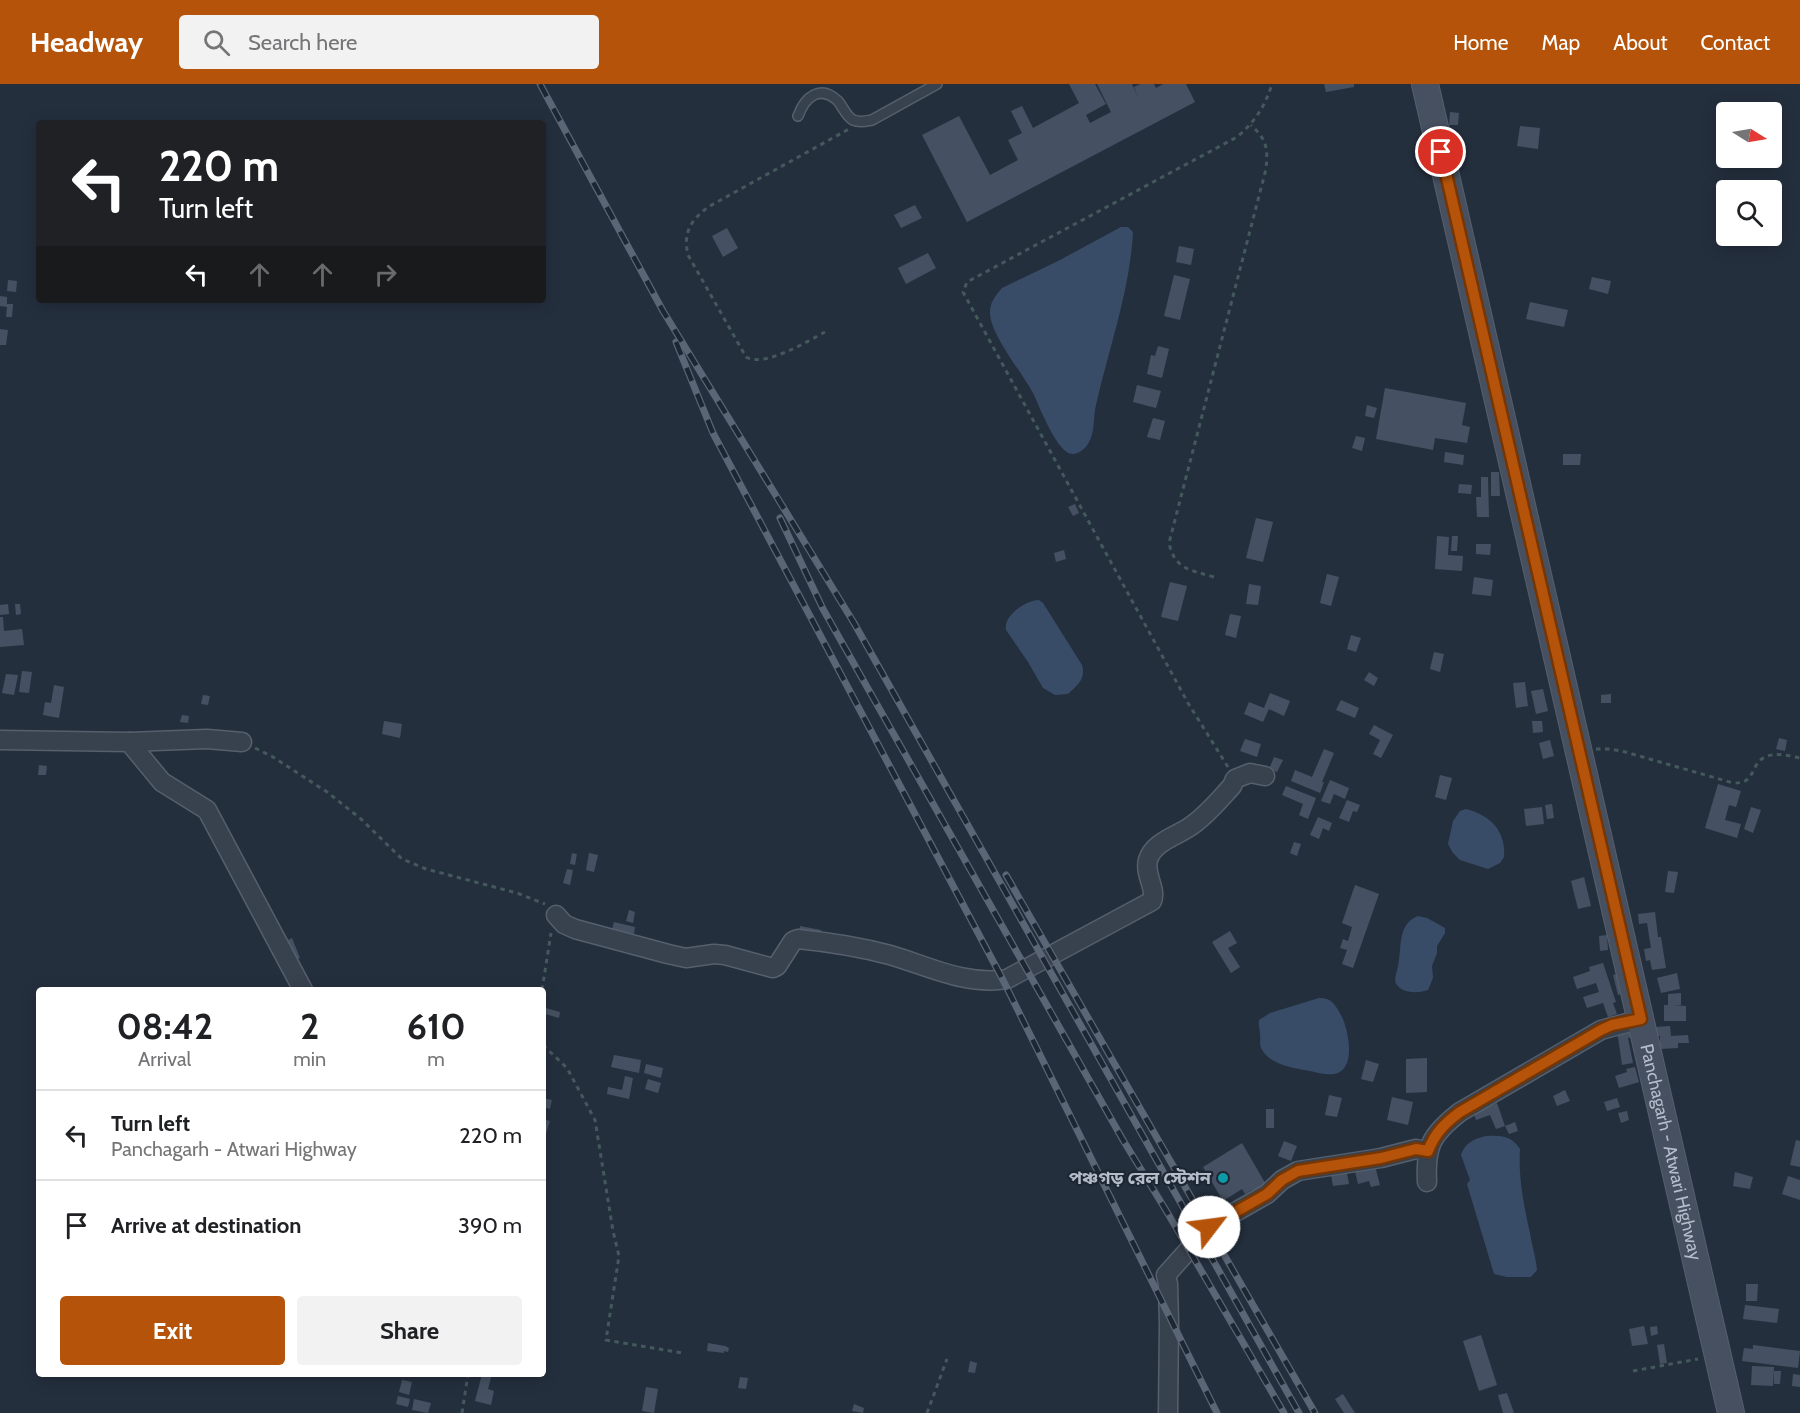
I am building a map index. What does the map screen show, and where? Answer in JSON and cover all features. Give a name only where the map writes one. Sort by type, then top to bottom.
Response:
[{"type":"main road","name":"Panchagarh - Atwari Highway","points":[[1425,84],[1731,1413]]},
{"type":"street","points":[[0,740],[129,742],[207,738],[242,742]]},
{"type":"street","points":[[129,742],[162,782],[207,810],[301,987]]},
{"type":"street","points":[[556,915],[564,924],[575,929],[686,958],[714,954],[725,955],[773,968],[777,966],[793,941],[798,939],[865,949],[969,980],[1003,980],[1152,902],[1154,897],[1147,870],[1152,852],[1159,845],[1192,825],[1225,794],[1235,779],[1250,773],[1265,776]]},
{"type":"street","points":[[1427,1182],[1428,1151],[1433,1138],[1441,1127],[1460,1112],[1601,1030],[1612,1025],[1641,1019]]},
{"type":"street","points":[[1168,1413],[1169,1314],[1166,1275],[1209,1227],[1267,1194],[1282,1180],[1298,1171],[1381,1158],[1416,1149],[1428,1151]]},
{"type":"lane","points":[[798,116],[808,95],[817,90],[832,93],[848,115],[854,120],[863,122],[872,120],[937,84]]},
{"type":"path","points":[[1235,779],[1188,703],[963,292],[967,282],[1237,137],[1251,125],[1262,110],[1272,84]]},
{"type":"path","points":[[825,332],[789,351],[758,361],[746,357],[688,255],[686,237],[691,222],[708,207],[848,130],[854,120]]},
{"type":"path","points":[[1214,577],[1177,563],[1169,543],[1266,169],[1266,146],[1263,136],[1251,125]]},
{"type":"path","points":[[242,742],[273,757],[327,792],[361,819],[402,859],[426,869],[517,893],[546,905],[556,915],[543,987]]},
{"type":"path","points":[[1580,753],[1599,749],[1616,750],[1733,783],[1741,783],[1750,779],[1757,764],[1764,757],[1774,755],[1800,758]]},
{"type":"path","points":[[546,1048],[567,1068],[595,1120],[619,1256],[606,1340],[683,1353]]},
{"type":"path","points":[[1633,1371],[1717,1354]]},
{"type":"path","points":[[927,1413],[946,1359]]},
{"type":"path","points":[[462,1413],[468,1377]]},
{"type":"water","points":[[1121,227],[1128,227],[1133,232],[1128,276],[1096,405],[1092,436],[1083,449],[1073,454],[1061,447],[1050,430],[1034,395],[995,331],[990,308],[1002,288]]},
{"type":"water","points":[[1039,600],[1082,665],[1082,678],[1068,694],[1055,695],[1043,688],[1006,630],[1008,619],[1016,610]]},
{"type":"water","points":[[1466,809],[1489,820],[1502,839],[1504,857],[1500,863],[1488,869],[1460,860],[1448,844],[1453,821],[1460,811]]},
{"type":"water","points":[[1418,916],[1427,918],[1445,928],[1445,933],[1437,946],[1432,966],[1433,978],[1428,990],[1412,992],[1400,988],[1395,978],[1403,931],[1411,920]]},
{"type":"water","points":[[1319,998],[1333,1003],[1344,1023],[1349,1055],[1344,1069],[1335,1074],[1324,1074],[1290,1067],[1276,1062],[1265,1054],[1260,1046],[1259,1020],[1270,1013]]},
{"type":"water","points":[[1486,1136],[1505,1137],[1513,1141],[1520,1149],[1522,1191],[1537,1270],[1531,1277],[1507,1277],[1494,1274],[1467,1184],[1470,1180],[1461,1155],[1470,1142]]},
{"type":"building","points":[[1069,84],[1095,84],[1106,104],[1086,115],[1090,123],[1111,112],[1097,84],[1132,84],[1138,97],[1134,87],[1140,84],[1154,84],[1156,88],[1163,84],[1186,84],[1195,102],[967,222],[922,135],[959,116],[990,175],[1018,160],[1008,140],[1022,133],[1011,111],[1022,106],[1033,128],[1079,103]]},
{"type":"building","points":[[1324,84],[1354,84],[1354,87],[1326,92]]},
{"type":"building","points":[[1450,112],[1459,113],[1458,125],[1449,125]]},
{"type":"building","points":[[1520,126],[1540,128],[1538,149],[1517,146]]},
{"type":"building","points":[[915,205],[922,218],[901,228],[894,215]]},
{"type":"building","points":[[727,228],[738,248],[723,257],[712,236]]},
{"type":"building","points":[[1179,246],[1194,249],[1191,265],[1176,262]]},
{"type":"building","points":[[928,253],[936,268],[906,284],[898,268]]},
{"type":"building","points":[[1174,275],[1190,279],[1180,320],[1164,316]]},
{"type":"building","points":[[1592,277],[1611,281],[1608,294],[1589,289]]},
{"type":"building","points":[[8,280],[17,281],[16,292],[7,291]]},
{"type":"building","points":[[0,296],[7,297],[7,304],[13,304],[12,317],[6,317],[7,307],[0,306]]},
{"type":"building","points":[[1530,302],[1568,310],[1564,327],[1526,319]]},
{"type":"building","points":[[0,329],[8,330],[6,345],[0,345]]},
{"type":"building","points":[[1158,346],[1169,349],[1162,378],[1147,374],[1151,355],[1155,356]]},
{"type":"building","points":[[1137,385],[1161,391],[1156,408],[1133,402]]},
{"type":"building","points":[[1385,388],[1466,403],[1462,425],[1470,427],[1467,443],[1435,438],[1433,450],[1376,439]]},
{"type":"building","points":[[1367,405],[1377,408],[1374,418],[1365,416]]},
{"type":"building","points":[[1153,418],[1165,421],[1160,440],[1147,437]]},
{"type":"building","points":[[1356,436],[1365,438],[1362,451],[1352,448]]},
{"type":"building","points":[[1445,452],[1464,455],[1463,465],[1444,462]]},
{"type":"building","points":[[1563,454],[1581,454],[1580,465],[1563,465]]},
{"type":"building","points":[[1491,472],[1499,472],[1500,496],[1491,496]]},
{"type":"building","points":[[1481,477],[1488,477],[1489,517],[1477,517],[1476,497],[1481,497]]},
{"type":"building","points":[[1459,484],[1472,485],[1471,494],[1458,493]]},
{"type":"building","points":[[1075,504],[1079,513],[1073,516],[1068,507]]},
{"type":"building","points":[[1256,518],[1273,522],[1263,562],[1246,558]]},
{"type":"building","points":[[1437,536],[1449,537],[1448,555],[1463,556],[1462,571],[1435,569]]},
{"type":"building","points":[[1452,536],[1458,536],[1457,551],[1451,551]]},
{"type":"building","points":[[1476,544],[1491,544],[1490,555],[1476,554]]},
{"type":"building","points":[[1064,550],[1066,559],[1056,562],[1054,553]]},
{"type":"building","points":[[1327,574],[1339,577],[1331,606],[1320,603]]},
{"type":"building","points":[[1474,577],[1493,580],[1491,596],[1472,594]]},
{"type":"building","points":[[1170,582],[1187,586],[1178,621],[1161,617]]},
{"type":"building","points":[[1249,584],[1261,586],[1258,605],[1246,604]]},
{"type":"building","points":[[8,604],[9,614],[0,615],[0,605]]},
{"type":"building","points":[[15,604],[20,604],[21,614],[16,615]]},
{"type":"building","points":[[1230,614],[1241,616],[1236,638],[1225,635]]},
{"type":"building","points":[[0,617],[3,617],[4,631],[22,629],[24,645],[0,647]]},
{"type":"building","points":[[1351,635],[1361,638],[1356,652],[1347,649]]},
{"type":"building","points":[[1434,652],[1444,654],[1440,672],[1430,669]]},
{"type":"building","points":[[22,671],[32,672],[29,693],[19,692]]},
{"type":"building","points":[[1369,672],[1378,678],[1374,686],[1364,680]]},
{"type":"building","points":[[6,674],[18,675],[14,695],[2,693]]},
{"type":"building","points":[[1525,682],[1528,706],[1516,708],[1513,683]]},
{"type":"building","points":[[54,685],[64,687],[59,718],[43,715],[45,702],[51,703]]},
{"type":"building","points":[[1543,689],[1548,711],[1536,714],[1531,691]]},
{"type":"building","points":[[1270,693],[1290,701],[1284,716],[1269,709],[1263,722],[1244,714],[1249,702],[1264,708]]},
{"type":"building","points":[[1611,694],[1611,703],[1601,703],[1601,695]]},
{"type":"building","points":[[203,695],[210,696],[208,705],[201,704]]},
{"type":"building","points":[[1341,700],[1359,708],[1355,718],[1336,710]]},
{"type":"building","points":[[182,715],[189,716],[188,723],[180,722]]},
{"type":"building","points":[[384,721],[402,724],[400,738],[382,734]]},
{"type":"building","points":[[1532,721],[1542,721],[1543,732],[1533,733]]},
{"type":"building","points":[[1374,725],[1393,735],[1381,758],[1373,754],[1380,740],[1369,734]]},
{"type":"building","points":[[1779,738],[1787,740],[1785,751],[1776,749]]},
{"type":"building","points":[[1245,739],[1261,744],[1257,757],[1240,751]]},
{"type":"building","points":[[1550,740],[1554,756],[1543,759],[1539,743]]},
{"type":"building","points":[[1324,749],[1334,753],[1320,793],[1291,781],[1295,770],[1312,777]]},
{"type":"building","points":[[1274,757],[1283,760],[1277,772],[1269,769]]},
{"type":"building","points":[[39,765],[47,766],[46,775],[38,775]]},
{"type":"building","points":[[1440,775],[1452,778],[1446,800],[1435,797]]},
{"type":"building","points":[[1330,780],[1349,788],[1345,799],[1334,794],[1330,804],[1321,801]]},
{"type":"building","points":[[1718,784],[1741,791],[1736,807],[1729,805],[1725,820],[1741,824],[1737,838],[1705,828]]},
{"type":"building","points":[[1286,786],[1316,798],[1308,819],[1299,815],[1303,804],[1282,795]]},
{"type":"building","points":[[1347,800],[1360,805],[1357,812],[1353,811],[1349,822],[1339,818]]},
{"type":"building","points":[[1552,804],[1554,818],[1547,819],[1545,805]]},
{"type":"building","points":[[1542,807],[1544,824],[1526,826],[1524,809]]},
{"type":"building","points":[[1751,807],[1761,810],[1753,833],[1744,829]]},
{"type":"building","points":[[1318,817],[1332,823],[1329,831],[1323,828],[1319,839],[1310,835]]},
{"type":"building","points":[[1294,842],[1301,844],[1297,856],[1290,853]]},
{"type":"building","points":[[572,853],[577,854],[575,865],[570,864]]},
{"type":"building","points":[[589,853],[598,855],[594,872],[586,870]]},
{"type":"building","points":[[567,869],[573,870],[570,885],[563,883]]},
{"type":"building","points":[[1668,871],[1678,872],[1674,893],[1665,892]]},
{"type":"building","points":[[1584,877],[1591,906],[1578,909],[1571,881]]},
{"type":"building","points":[[1355,885],[1379,894],[1353,968],[1342,964],[1347,950],[1340,948],[1343,939],[1348,941],[1352,927],[1342,923]]},
{"type":"building","points":[[629,910],[635,912],[633,923],[626,921]]},
{"type":"building","points":[[1655,912],[1658,937],[1661,937],[1666,968],[1652,970],[1650,960],[1646,961],[1644,949],[1651,948],[1647,923],[1639,924],[1638,914]]},
{"type":"building","points":[[614,922],[635,927],[634,934],[612,929]]},
{"type":"building","points":[[800,926],[821,930],[820,937],[799,933]]},
{"type":"building","points":[[1230,931],[1237,943],[1228,948],[1240,967],[1231,973],[1212,942]]},
{"type":"building","points":[[1607,935],[1608,950],[1600,951],[1599,936]]},
{"type":"building","points":[[292,938],[300,958],[294,960],[286,941]]},
{"type":"building","points":[[1603,963],[1616,1002],[1613,1003],[1617,1014],[1608,1017],[1603,1003],[1587,1008],[1583,997],[1599,992],[1596,983],[1577,989],[1573,977],[1590,971],[1589,967]]},
{"type":"building","points":[[1620,973],[1625,993],[1618,995],[1613,975]]},
{"type":"building","points":[[1677,973],[1680,989],[1661,993],[1657,978]]},
{"type":"building","points":[[1681,993],[1681,1005],[1673,1005],[1686,1006],[1686,1021],[1664,1021],[1664,1005],[1668,1005],[1668,994]]},
{"type":"building","points":[[546,1008],[560,1012],[559,1018],[546,1014]]},
{"type":"building","points":[[1670,1026],[1671,1036],[1688,1035],[1689,1043],[1678,1043],[1678,1048],[1660,1049],[1660,1036],[1657,1036],[1656,1027]]},
{"type":"building","points":[[1631,1028],[1632,1037],[1628,1038],[1633,1063],[1622,1065],[1617,1030]]},
{"type":"building","points":[[614,1055],[641,1060],[639,1073],[611,1067]]},
{"type":"building","points":[[1427,1058],[1427,1092],[1406,1093],[1406,1059]]},
{"type":"building","points":[[1366,1060],[1379,1064],[1373,1082],[1361,1079]]},
{"type":"building","points":[[646,1064],[663,1068],[661,1078],[644,1073]]},
{"type":"building","points":[[1635,1067],[1639,1082],[1619,1088],[1615,1076],[1627,1072],[1626,1069]]},
{"type":"building","points":[[625,1076],[633,1078],[629,1099],[607,1094],[608,1087],[622,1090]]},
{"type":"building","points":[[648,1079],[661,1083],[658,1093],[645,1089]]},
{"type":"building","points":[[1565,1090],[1570,1101],[1557,1106],[1553,1096]]},
{"type":"building","points":[[1329,1095],[1342,1098],[1337,1117],[1325,1115]]},
{"type":"building","points":[[1392,1097],[1413,1102],[1408,1125],[1387,1120]]},
{"type":"building","points":[[1617,1098],[1620,1107],[1607,1111],[1604,1102]]},
{"type":"building","points":[[546,1099],[552,1100],[550,1109],[546,1108]]},
{"type":"building","points":[[1497,1103],[1505,1126],[1496,1129],[1490,1115],[1476,1120],[1473,1112]]},
{"type":"building","points":[[1266,1109],[1274,1109],[1274,1128],[1266,1128]]},
{"type":"building","points":[[1627,1111],[1629,1120],[1621,1123],[1618,1113]]},
{"type":"building","points":[[546,1120],[550,1121],[546,1134]]},
{"type":"building","points":[[1515,1122],[1518,1131],[1509,1134],[1505,1126]]},
{"type":"building","points":[[1796,1140],[1800,1141],[1800,1167],[1790,1165]]},
{"type":"building","points":[[1284,1141],[1297,1146],[1291,1161],[1278,1156]]},
{"type":"building","points":[[1242,1143],[1268,1188],[1255,1195],[1252,1190],[1245,1194],[1242,1189],[1223,1201],[1203,1167]]},
{"type":"building","points":[[1375,1166],[1380,1185],[1371,1187],[1369,1181],[1358,1184],[1355,1171]]},
{"type":"building","points":[[1735,1172],[1753,1177],[1750,1189],[1733,1186]]},
{"type":"building","points":[[1347,1173],[1349,1184],[1333,1186],[1331,1175]]},
{"type":"building","points":[[1788,1176],[1800,1180],[1800,1200],[1782,1194]]},
{"type":"building","points":[[1746,1284],[1758,1284],[1757,1301],[1746,1301]]},
{"type":"building","points":[[1745,1305],[1779,1309],[1777,1323],[1743,1319]]},
{"type":"building","points":[[1644,1326],[1648,1344],[1632,1346],[1629,1329]]},
{"type":"building","points":[[1657,1326],[1658,1334],[1651,1336],[1650,1327]]},
{"type":"building","points":[[1481,1335],[1497,1385],[1479,1391],[1463,1341]]},
{"type":"building","points":[[708,1343],[725,1346],[729,1348],[728,1352],[707,1351]]},
{"type":"building","points":[[1664,1344],[1667,1363],[1660,1364],[1657,1345]]},
{"type":"building","points":[[1753,1345],[1800,1351],[1798,1368],[1742,1361],[1744,1348],[1753,1349]]},
{"type":"building","points":[[970,1361],[977,1363],[975,1373],[968,1372]]},
{"type":"building","points":[[1752,1366],[1774,1367],[1773,1386],[1751,1385]]},
{"type":"building","points":[[1774,1371],[1781,1371],[1780,1384],[1774,1384]]},
{"type":"building","points":[[1793,1374],[1800,1375],[1800,1387],[1792,1386]]},
{"type":"building","points":[[481,1377],[491,1377],[488,1389],[494,1391],[491,1405],[475,1401]]},
{"type":"building","points":[[740,1377],[748,1378],[746,1389],[738,1388]]},
{"type":"building","points":[[402,1380],[412,1382],[409,1395],[399,1392]]},
{"type":"building","points":[[646,1387],[658,1389],[654,1413],[642,1411]]},
{"type":"building","points":[[1507,1393],[1514,1413],[1503,1413],[1498,1395]]},
{"type":"building","points":[[1343,1394],[1355,1413],[1344,1413],[1335,1399]]},
{"type":"building","points":[[398,1396],[410,1399],[408,1407],[396,1404]]},
{"type":"building","points":[[414,1399],[431,1403],[428,1413],[412,1410]]},
{"type":"building","points":[[854,1404],[864,1408],[863,1413],[852,1411]]},
{"type":"railway","points":[[540,84],[663,311],[854,623],[1299,1413]]},
{"type":"railway","points":[[676,342],[713,433],[1003,980],[1217,1413]]},
{"type":"railway","points":[[780,518],[823,609],[1123,1140],[1284,1413]]},
{"type":"railway","points":[[1006,875],[1315,1413]]},
{"type":"place","name":"পঞ্চগড় রেল স্টেশন","points":[[1223,1178]]},
{"type":"route","points":[[1209,1227],[1267,1194],[1282,1180],[1298,1171],[1381,1158],[1416,1149],[1428,1151],[1441,1127],[1460,1112],[1601,1030],[1612,1025],[1641,1019],[1441,152]]}]
